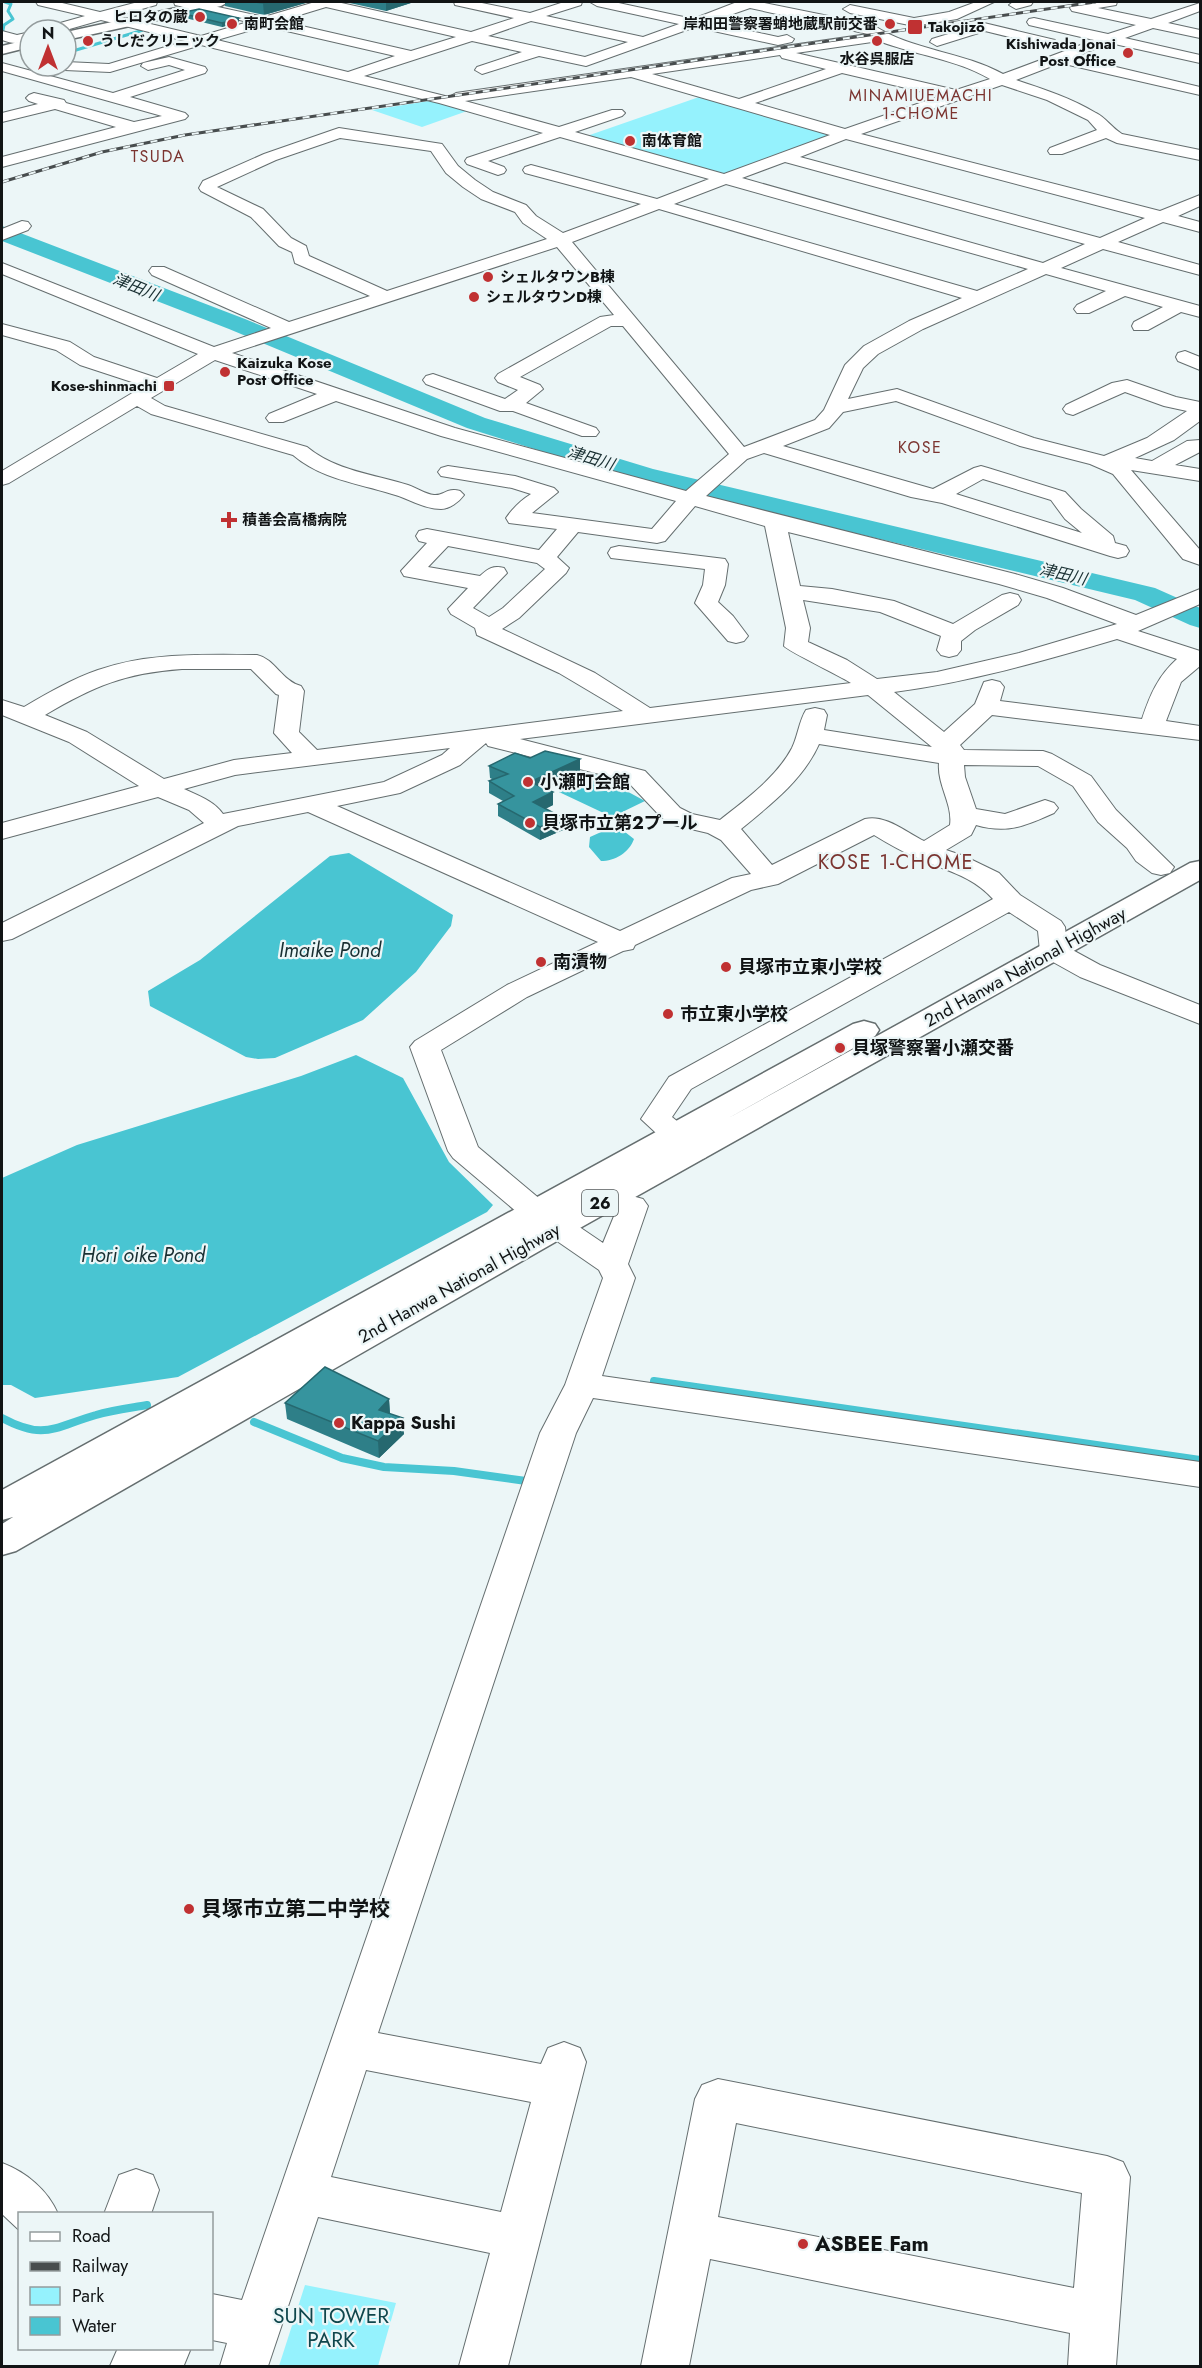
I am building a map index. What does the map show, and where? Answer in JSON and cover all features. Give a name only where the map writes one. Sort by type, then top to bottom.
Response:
[{"type":"main road","points":[[78,33],[221,2]]},
{"type":"main road","name":"2nd Hanwa National Highway","points":[[1052,939],[1200,844]]},
{"type":"main road","name":"2nd Hanwa National Highway","points":[[2,1507],[547,1219],[1052,939],[1200,869]]},
{"type":"main road","name":"2nd Hanwa National Highway","points":[[2,1541],[547,1219]]},
{"type":"street","points":[[43,2],[444,100],[560,133],[593,148]]},
{"type":"street","points":[[78,22],[151,2]]},
{"type":"street","points":[[180,2],[412,56]]},
{"type":"street","points":[[78,67],[110,68],[324,2],[516,46],[547,38],[586,62],[611,67]]},
{"type":"street","points":[[405,21],[461,2],[643,41]]},
{"type":"street","points":[[347,77],[576,2]]},
{"type":"street","points":[[597,2],[778,41],[810,35],[880,36]]},
{"type":"street","points":[[420,95],[545,76],[696,23],[747,2],[914,22],[952,16],[987,2]]},
{"type":"street","points":[[1105,2],[1113,9],[1150,24],[1200,34]]},
{"type":"street","points":[[1001,31],[1105,2],[1170,10],[1197,9]]},
{"type":"street","points":[[1077,8],[1113,9]]},
{"type":"street","points":[[1024,51],[1077,32],[1113,9]]},
{"type":"street","points":[[2,479],[213,353],[561,240],[845,134],[1002,80],[1150,24],[1170,10]]},
{"type":"street","points":[[835,13],[869,28],[880,36],[910,48],[976,65],[1002,80],[1052,97],[1093,117],[1107,132],[1117,138],[1200,155]]},
{"type":"street","points":[[700,69],[774,51],[810,35],[835,13]]},
{"type":"street","points":[[858,25],[901,19]]},
{"type":"street","points":[[1034,22],[1200,59]]},
{"type":"street","points":[[739,104],[842,68],[872,55],[910,48],[984,27],[1050,43]]},
{"type":"street","points":[[810,35],[872,55]]},
{"type":"street","points":[[482,70],[547,38]]},
{"type":"street","points":[[1083,48],[1137,60]]},
{"type":"street","points":[[945,58],[974,49]]},
{"type":"street","points":[[774,51],[956,95]]},
{"type":"street","points":[[1058,58],[1200,91]]},
{"type":"street","points":[[976,65],[995,60]]},
{"type":"street","points":[[75,87],[169,61],[200,70],[113,98]]},
{"type":"street","points":[[2,67],[180,116],[2,162]]},
{"type":"street","points":[[444,100],[665,67],[736,71]]},
{"type":"street","points":[[629,72],[845,134],[1200,227]]},
{"type":"street","points":[[770,79],[793,85]]},
{"type":"street","points":[[524,88],[559,98]]},
{"type":"street","points":[[2,118],[97,93]]},
{"type":"street","points":[[23,95],[135,127]]},
{"type":"street","points":[[594,107],[635,118]]},
{"type":"street","points":[[498,171],[473,161],[617,113]]},
{"type":"street","points":[[472,122],[492,114]]},
{"type":"street","points":[[59,125],[93,115]]},
{"type":"street","points":[[360,120],[436,135],[457,145]]},
{"type":"street","points":[[492,133],[521,122]]},
{"type":"street","points":[[1056,151],[1107,132]]},
{"type":"street","points":[[384,296],[301,259],[300,250],[285,242],[257,213],[207,188],[209,184],[334,134],[386,142],[429,145],[442,152],[450,168],[480,192],[520,208],[527,213],[529,219],[561,240],[740,455]]},
{"type":"street","points":[[564,161],[593,148],[616,148],[1200,312]]},
{"type":"street","points":[[644,156],[625,174],[666,162]]},
{"type":"street","points":[[783,157],[1200,270]]},
{"type":"street","points":[[531,170],[981,298]]},
{"type":"street","points":[[448,472],[515,482],[548,492],[528,505],[517,518],[657,536],[690,499],[740,455],[822,424],[836,407],[846,380],[855,365],[871,350],[916,325],[1200,201]]},
{"type":"street","points":[[810,248],[878,221]]},
{"type":"street","points":[[2,235],[22,226]]},
{"type":"street","points":[[2,268],[213,353],[448,432],[774,522],[1055,593],[1136,623],[1198,658],[1176,672],[1167,681],[1152,727]]},
{"type":"street","points":[[158,271],[287,328]]},
{"type":"street","points":[[1083,309],[1124,290]]},
{"type":"street","points":[[1141,326],[1179,306]]},
{"type":"street","points":[[506,407],[533,389],[505,378],[607,321],[626,320]]},
{"type":"street","points":[[2,329],[63,346],[87,361],[159,385]]},
{"type":"street","points":[[433,380],[506,407],[589,432]]},
{"type":"street","points":[[1073,409],[1119,387],[1127,386],[1171,402],[1198,416]]},
{"type":"street","points":[[276,418],[335,394]]},
{"type":"street","points":[[836,407],[897,395],[1027,442],[1110,465],[1131,464],[1199,473]]},
{"type":"street","points":[[137,398],[158,410],[300,451],[314,463],[345,475],[441,503],[453,495]]},
{"type":"street","points":[[1110,465],[1198,416]]},
{"type":"street","points":[[1155,468],[1194,445],[1200,446]]},
{"type":"street","points":[[762,447],[1118,551],[1073,514],[1058,496],[981,472],[936,496]]},
{"type":"street","points":[[515,482],[542,458]]},
{"type":"street","points":[[1110,465],[1136,488],[1191,554],[1200,559]]},
{"type":"street","points":[[724,830],[771,790],[798,758],[810,735],[815,718],[815,668],[795,653],[798,628],[774,522]]},
{"type":"street","points":[[549,551],[573,525]]},
{"type":"street","points":[[484,584],[412,571],[435,537],[517,552],[578,548]]},
{"type":"street","points":[[601,550],[717,564],[714,585],[706,603],[736,636]]},
{"type":"street","points":[[549,551],[558,568],[511,613],[485,630],[557,661],[613,692],[644,715]]},
{"type":"street","points":[[489,627],[459,609],[517,552]]},
{"type":"street","points":[[955,566],[938,582],[1039,607],[1055,593]]},
{"type":"street","points":[[790,592],[832,596],[886,606],[957,634]]},
{"type":"street","points":[[2,831],[234,768],[937,679],[978,670],[1136,623],[1196,598]]},
{"type":"street","points":[[925,852],[962,829],[964,823],[960,795],[951,776],[949,751],[986,707],[992,691],[992,676],[949,658],[950,639],[967,625],[1010,600]]},
{"type":"street","points":[[796,646],[834,663],[871,687],[949,751]]},
{"type":"street","points":[[25,717],[71,691],[108,674],[142,665],[257,662],[284,689],[292,691],[286,733],[310,757]]},
{"type":"street","points":[[2,707],[78,737],[160,788],[198,805],[209,812],[219,826]]},
{"type":"street","points":[[986,707],[1200,733]]},
{"type":"street","points":[[810,735],[902,751],[949,751],[1043,759],[1082,781],[1107,816],[1136,842],[1145,855],[1161,867]]},
{"type":"street","points":[[5,928],[230,820],[391,788],[451,760],[479,737]]},
{"type":"street","points":[[479,737],[636,776],[646,782],[671,813],[682,819],[724,830],[736,838],[768,878]]},
{"type":"street","points":[[308,803],[623,942]]},
{"type":"street","points":[[963,813],[997,824],[1007,824],[1045,808]]},
{"type":"street","points":[[213,2318],[251,2346],[558,1433],[582,1385],[619,1278],[612,1264],[547,1219],[464,1151],[425,1047],[517,991],[742,884],[768,878],[874,825],[925,852],[955,862],[989,879],[1010,901],[1090,971],[1200,1015]]},
{"type":"street","points":[[684,1143],[656,1119],[680,1083],[1010,901]]},
{"type":"street","points":[[612,1264],[632,1206]]},
{"type":"street","points":[[582,1385],[1200,1474]]},
{"type":"street","points":[[353,2048],[561,2075],[484,2367]]},
{"type":"street","points":[[665,2367],[718,2099],[1107,2176],[1092,2367]]},
{"type":"street","points":[[2,2184],[33,2212]]},
{"type":"street","points":[[303,2193],[518,2236]]},
{"type":"street","points":[[691,2233],[1096,2315]]},
{"type":"street","points":[[134,2367],[165,2350]]},
{"type":"green space","points":[[702,96],[832,134],[723,174],[584,137]]},
{"type":"green space","points":[[435,100],[470,110],[422,127],[372,110]]},
{"type":"green space","name":"SUN TOWER PARK","points":[[305,2285],[396,2303],[378,2366],[279,2366]]},
{"type":"water","points":[[595,774],[645,801],[612,817],[559,792]]},
{"type":"water","points":[[610,828],[625,832],[634,839],[621,855],[611,860],[601,861],[589,847],[590,837]]},
{"type":"water","name":"Imaike Pond","points":[[349,853],[453,915],[451,926],[416,972],[363,1020],[275,1058],[258,1059],[246,1057],[150,1006],[148,991],[200,960],[330,856]]},
{"type":"water","name":"Hori oike Pond","points":[[356,1055],[403,1078],[449,1162],[493,1205],[487,1212],[178,1377],[35,1398],[11,1385],[2,1385],[2,1178],[77,1145],[301,1076]]},
{"type":"building","points":[[199,9],[239,18],[222,23],[180,13]]},
{"type":"building","points":[[545,751],[580,759],[530,782],[553,792],[533,802],[563,818],[540,827],[498,804],[514,796],[489,781],[508,774],[489,766],[515,753],[530,758]]},
{"type":"building","points":[[325,1367],[389,1399],[379,1410],[403,1418],[378,1441],[285,1403]]},
{"type":"waterway","points":[[5,2],[11,4],[8,11],[13,19],[4,25],[2,35],[7,36]]},
{"type":"waterway","points":[[78,49],[147,29]]},
{"type":"waterway","name":"津田川","points":[[2,233],[237,324],[476,423],[645,475],[1145,594],[1200,619]]},
{"type":"waterway","points":[[654,1381],[1200,1460]]},
{"type":"waterway","points":[[2,1418],[29,1429],[49,1430],[102,1413],[147,1405]]},
{"type":"waterway","points":[[254,1422],[342,1458],[384,1467],[454,1471],[526,1481]]},
{"type":"railway","points":[[2,182],[102,152],[185,135],[1095,2]]},
{"type":"place","name":"ヒロタの蔵","points":[[200,17]]},
{"type":"place","name":"南町会館","points":[[232,24]]},
{"type":"place","name":"岸和田警察署蛸地蔵駅前交番","points":[[890,24]]},
{"type":"place","name":"Takojizō","points":[[915,27]]},
{"type":"place","name":"うしだクリニック","points":[[88,41]]},
{"type":"place","name":"水谷呉服店","points":[[877,41]]},
{"type":"place","name":"Kishiwada Jonai Post Office","points":[[1128,53]]},
{"type":"place","name":"南体育館","points":[[630,141]]},
{"type":"place","name":"シェルタウンB棟","points":[[488,277]]},
{"type":"place","name":"シェルタウンD棟","points":[[474,297]]},
{"type":"place","name":"Kaizuka Kose Post Office","points":[[225,372]]},
{"type":"place","name":"Kose-shinmachi","points":[[169,386]]},
{"type":"place","name":"積善会高橋病院","points":[[229,520]]},
{"type":"place","name":"小瀬町会館","points":[[528,782]]},
{"type":"place","name":"貝塚市立第2プール","points":[[530,823]]},
{"type":"place","name":"南漬物","points":[[541,962]]},
{"type":"place","name":"貝塚市立東小学校","points":[[726,967]]},
{"type":"place","name":"市立東小学校","points":[[668,1014]]},
{"type":"place","name":"貝塚警察署小瀬交番","points":[[840,1048]]},
{"type":"place","name":"Kappa Sushi","points":[[339,1423]]},
{"type":"place","name":"貝塚市立第二中学校","points":[[189,1909]]},
{"type":"place","name":"ASBEE Fam","points":[[803,2244]]},
{"type":"district","name":"MINAMIUEMACHI 1-CHOME","points":[[921,104]]},
{"type":"district","name":"TSUDA","points":[[158,156]]},
{"type":"district","name":"KOSE","points":[[920,447]]},
{"type":"district","name":"KOSE 1-CHOME","points":[[896,862]]}]
